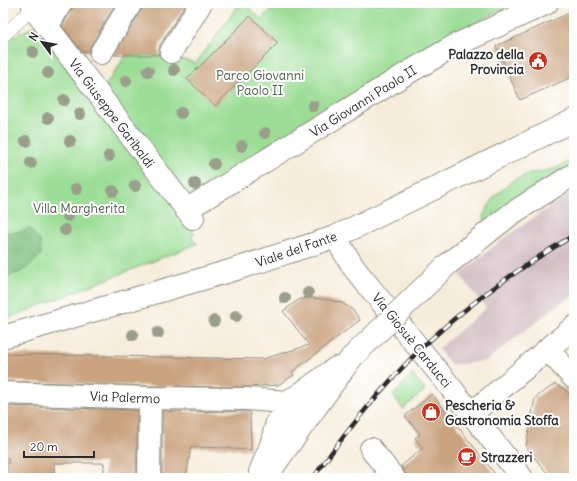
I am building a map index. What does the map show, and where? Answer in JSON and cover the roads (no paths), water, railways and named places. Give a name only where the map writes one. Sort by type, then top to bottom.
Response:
[{"type":"street","points":[[47,27],[61,3]]},
{"type":"street","points":[[101,53],[131,3]]},
{"type":"street","points":[[171,52],[201,3]]},
{"type":"street","name":"Via Giovanni Paolo II","points":[[189,214],[404,75],[456,45],[546,3]]},
{"type":"street","name":"Via Giuseppe Garibaldi","points":[[32,8],[189,214]]},
{"type":"street","name":"Viale del Fante","points":[[3,338],[233,270],[335,237],[574,120]]},
{"type":"street","points":[[257,478],[271,445],[290,417],[448,264],[511,214],[574,174]]},
{"type":"street","name":"Via Giosuè Carducci","points":[[335,237],[354,268],[522,478]]},
{"type":"street","points":[[471,414],[574,327]]},
{"type":"street","points":[[547,349],[574,378]]},
{"type":"street","points":[[265,478],[299,395],[352,357]]},
{"type":"street","name":"Via Palermo","points":[[3,393],[150,398],[247,399],[267,411],[290,417]]},
{"type":"street","points":[[149,478],[150,398]]},
{"type":"street","points":[[371,449],[394,478]]},
{"type":"lane","points":[[3,36],[32,8]]},
{"type":"railway","points":[[313,478],[345,435],[390,381],[441,330],[506,279],[574,235]]},
{"type":"place","name":"Palazzo della Provincia","points":[[538,61]]},
{"type":"place","name":"Pescheria & Gastronomia Stoffa","points":[[431,412]]},
{"type":"place","name":"Strazzeri","points":[[467,457]]},
{"type":"park label","name":"Parco Giovanni Paolo II","points":[[260,82]]},
{"type":"park label","name":"Villa Margherita","points":[[79,208]]}]
